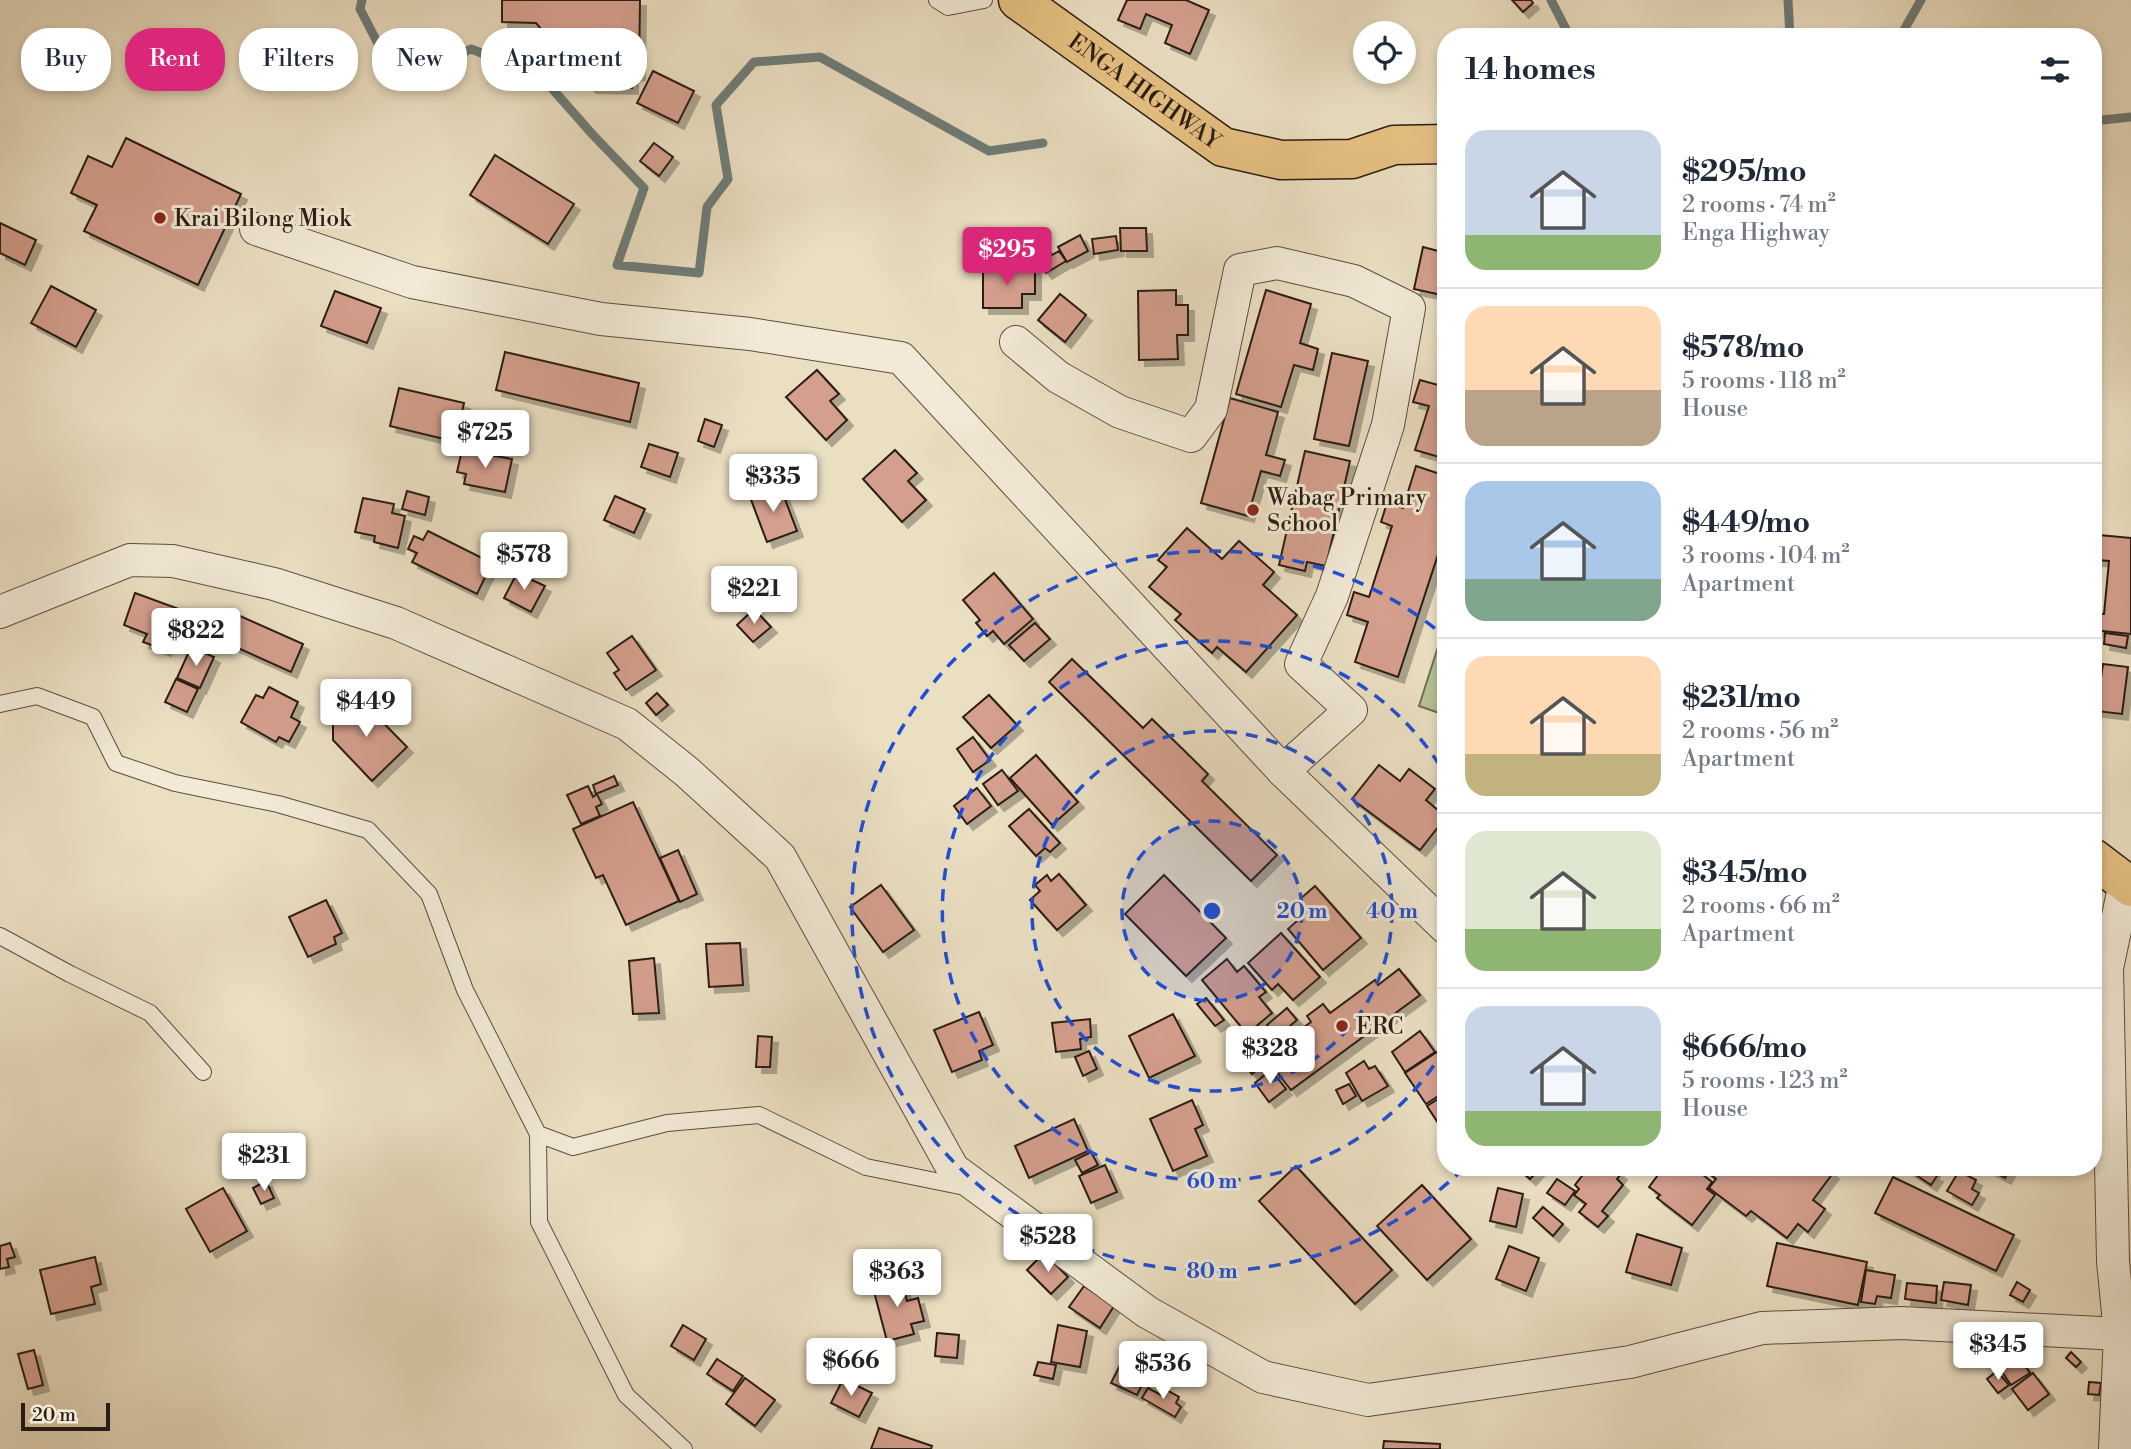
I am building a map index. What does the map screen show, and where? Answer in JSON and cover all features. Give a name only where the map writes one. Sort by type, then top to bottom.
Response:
[{"type":"main road","name":"ENGA HIGHWAY","points":[[1018,0],[1223,147],[1281,160],[1352,159],[1394,145],[1437,144]]},
{"type":"main road","points":[[2102,865],[2128,885]]},
{"type":"street","points":[[256,229],[412,282],[601,319],[750,334],[901,358],[1283,771],[1437,919]]},
{"type":"street","points":[[1016,342],[1058,377],[1120,412],[1191,436],[1211,409],[1240,270],[1277,263],[1354,281],[1409,308],[1388,425],[1332,596],[1301,664],[1351,710],[1283,771]]},
{"type":"street","points":[[0,612],[130,560],[173,561],[274,584],[396,623],[626,724],[687,772],[780,857],[953,1169],[1147,1312],[1263,1377],[1368,1400],[1630,1362],[1762,1328],[1901,1323],[2120,1334]]},
{"type":"street","points":[[2115,1449],[2122,1274],[2121,1210],[2106,968],[2128,885]]},
{"type":"lane","points":[[937,0],[948,6],[984,0]]},
{"type":"lane","points":[[0,704],[37,696],[93,717],[116,763],[175,783],[278,804],[368,830],[429,894],[465,990],[538,1134],[540,1222],[626,1395],[684,1449]]},
{"type":"lane","points":[[0,936],[150,1013],[202,1072]]},
{"type":"lane","points":[[538,1134],[573,1147],[667,1123],[759,1115],[866,1167],[981,1190]]},
{"type":"green space","points":[[1437,650],[1437,712],[1419,706]]},
{"type":"building","points":[[502,0],[640,0],[640,28],[540,28],[536,23],[502,22]]},
{"type":"building","points":[[1127,0],[1186,0],[1209,10],[1190,54],[1165,43],[1172,25],[1146,14],[1140,29],[1118,20]]},
{"type":"building","points":[[1512,0],[1531,0],[1533,3],[1523,12]]},
{"type":"building","points":[[653,71],[694,91],[678,123],[637,103],[643,91],[647,91],[647,83]]},
{"type":"building","name":"Krai Bilong Miok","points":[[126,138],[241,194],[198,285],[84,231],[97,205],[71,193],[88,156],[112,167]]},
{"type":"building","points":[[654,143],[673,157],[659,176],[640,161]]},
{"type":"building","points":[[495,155],[574,204],[548,244],[470,195]]},
{"type":"building","points":[[0,223],[36,240],[25,265],[0,253]]},
{"type":"building","points":[[1120,228],[1146,228],[1147,251],[1121,251]]},
{"type":"building","points":[[1080,235],[1088,251],[1067,262],[1058,247]]},
{"type":"building","points":[[1116,236],[1118,250],[1094,254],[1092,239]]},
{"type":"building","points":[[1423,247],[1437,251],[1437,294],[1414,289]]},
{"type":"building","points":[[1049,250],[1052,255],[1059,251],[1066,261],[1046,273],[1036,258]]},
{"type":"building","points":[[983,268],[1035,268],[1035,294],[1022,294],[1022,308],[983,308]]},
{"type":"building","points":[[51,286],[96,310],[76,347],[31,323]]},
{"type":"building","points":[[1176,290],[1176,305],[1188,305],[1188,335],[1177,335],[1178,359],[1139,360],[1138,291]]},
{"type":"building","points":[[1266,290],[1311,304],[1300,343],[1318,349],[1313,370],[1294,365],[1281,407],[1236,394]]},
{"type":"building","points":[[335,291],[381,308],[367,343],[321,326]]},
{"type":"building","points":[[1060,294],[1086,315],[1065,342],[1038,320]]},
{"type":"building","points":[[505,352],[639,383],[630,422],[496,390]]},
{"type":"building","points":[[1332,353],[1368,361],[1349,446],[1314,439]]},
{"type":"building","points":[[817,370],[839,394],[830,401],[847,420],[826,440],[786,397]]},
{"type":"building","points":[[1420,380],[1437,385],[1437,456],[1415,450],[1429,406],[1413,402]]},
{"type":"building","points":[[399,388],[464,403],[457,435],[445,432],[444,439],[390,426]]},
{"type":"building","points":[[1230,398],[1278,412],[1266,455],[1285,460],[1280,476],[1261,471],[1248,516],[1201,503]]},
{"type":"building","points":[[705,419],[722,425],[714,447],[698,441]]},
{"type":"building","points":[[649,444],[678,453],[670,477],[641,467]]},
{"type":"building","points":[[462,450],[512,459],[505,492],[464,484],[466,474],[457,472]]},
{"type":"building","points":[[895,450],[917,473],[908,481],[926,500],[902,522],[863,479]]},
{"type":"building","points":[[1305,451],[1350,461],[1326,566],[1307,562],[1305,571],[1279,565]]},
{"type":"building","points":[[1416,466],[1437,473],[1437,558],[1398,677],[1355,662],[1368,622],[1347,615],[1354,592],[1369,597],[1392,526],[1381,522],[1387,503],[1403,508]]},
{"type":"building","points":[[780,486],[797,531],[767,542],[750,497]]},
{"type":"building","points":[[407,491],[429,497],[425,515],[402,509]]},
{"type":"building","points":[[615,496],[645,509],[634,533],[604,520]]},
{"type":"building","points":[[363,498],[394,504],[392,513],[405,516],[398,548],[374,542],[375,536],[355,532]]},
{"type":"building","points":[[1187,528],[1222,559],[1239,541],[1274,572],[1263,585],[1297,615],[1246,672],[1217,647],[1212,653],[1175,620],[1181,614],[1149,587],[1167,567],[1158,560]]},
{"type":"building","points":[[428,531],[492,563],[477,594],[412,562],[417,553],[408,549],[414,536],[423,540]]},
{"type":"building","points":[[2102,535],[2131,538],[2131,634],[2102,631],[2109,561],[2102,560]]},
{"type":"building","points":[[517,573],[545,586],[531,612],[504,598]]},
{"type":"building","points":[[994,573],[1033,619],[1004,644],[993,631],[987,636],[976,623],[980,620],[963,600]]},
{"type":"building","points":[[135,593],[179,609],[165,650],[143,642],[147,634],[124,625]]},
{"type":"building","points":[[754,609],[771,627],[753,642],[737,625]]},
{"type":"building","points":[[231,612],[303,644],[291,672],[218,639]]},
{"type":"building","points":[[1035,623],[1050,639],[1024,661],[1009,645]]},
{"type":"building","points":[[2105,633],[2128,636],[2126,648],[2104,644]]},
{"type":"building","points":[[632,636],[656,670],[626,690],[614,673],[619,670],[607,653]]},
{"type":"building","points":[[191,647],[214,657],[200,688],[177,678]]},
{"type":"building","points":[[1072,659],[1143,728],[1152,719],[1208,774],[1202,781],[1277,855],[1251,881],[1049,682]]},
{"type":"building","points":[[2103,664],[2128,667],[2122,714],[2102,712]]},
{"type":"building","points":[[176,679],[198,689],[187,712],[165,702]]},
{"type":"building","points":[[269,687],[298,702],[291,717],[300,722],[289,742],[279,737],[276,742],[241,722],[256,695],[263,698]]},
{"type":"building","points":[[657,693],[668,705],[656,715],[646,703]]},
{"type":"building","points":[[989,695],[1017,725],[991,748],[963,717]]},
{"type":"building","points":[[359,698],[407,747],[372,781],[333,740],[333,721]]},
{"type":"building","points":[[973,737],[990,760],[973,772],[957,749]]},
{"type":"building","points":[[1036,755],[1078,802],[1052,825],[1010,778]]},
{"type":"building","points":[[1379,765],[1400,781],[1409,769],[1435,789],[1426,800],[1437,809],[1437,828],[1420,850],[1352,799]]},
{"type":"building","points":[[1002,770],[1018,791],[998,805],[983,784]]},
{"type":"building","points":[[614,776],[618,785],[596,794],[593,785]]},
{"type":"building","points":[[588,786],[593,797],[597,794],[602,804],[596,807],[600,816],[581,824],[567,795]]},
{"type":"building","points":[[977,788],[991,806],[967,824],[954,806]]},
{"type":"building","points":[[633,802],[679,901],[626,925],[603,875],[596,878],[573,829]]},
{"type":"building","points":[[1029,809],[1060,843],[1050,852],[1045,848],[1036,856],[1009,826]]},
{"type":"building","points":[[678,850],[697,894],[680,902],[660,858]]},
{"type":"building","points":[[1059,874],[1086,905],[1057,930],[1030,900],[1040,891],[1035,885],[1047,875],[1051,881]]},
{"type":"building","points":[[1164,875],[1226,938],[1186,976],[1125,914]]},
{"type":"building","points":[[881,885],[914,930],[883,952],[850,907]]},
{"type":"building","points":[[1315,886],[1361,938],[1323,970],[1288,929],[1308,911],[1299,900]]},
{"type":"building","points":[[326,900],[342,933],[334,937],[336,944],[308,957],[289,917]]},
{"type":"building","points":[[1281,933],[1320,977],[1293,1000],[1278,984],[1272,990],[1248,963]]},
{"type":"building","points":[[740,943],[743,985],[709,987],[706,944]]},
{"type":"building","points":[[654,958],[659,1013],[633,1014],[629,961]]},
{"type":"building","points":[[1227,959],[1237,972],[1244,966],[1266,992],[1259,997],[1272,1013],[1247,1034],[1202,980]]},
{"type":"building","name":"ERC","points":[[1399,969],[1420,995],[1291,1090],[1269,1062],[1304,1036],[1300,1030],[1311,1022],[1307,1016],[1323,1004],[1330,1013],[1375,980],[1378,985]]},
{"type":"building","points":[[1206,998],[1224,1020],[1215,1026],[1197,1004]]},
{"type":"building","points":[[1287,1008],[1297,1020],[1277,1037],[1267,1025]]},
{"type":"building","points":[[979,1012],[993,1045],[979,1051],[982,1060],[952,1072],[934,1030]]},
{"type":"building","points":[[1173,1014],[1195,1056],[1149,1078],[1129,1036]]},
{"type":"building","points":[[1090,1019],[1091,1037],[1080,1039],[1081,1049],[1056,1052],[1052,1023]]},
{"type":"building","points":[[1420,1031],[1435,1052],[1405,1072],[1392,1052]]},
{"type":"building","points":[[758,1036],[772,1037],[770,1067],[756,1067]]},
{"type":"building","points":[[1261,1040],[1274,1056],[1252,1074],[1239,1058]]},
{"type":"building","points":[[1089,1051],[1097,1069],[1083,1076],[1075,1057]]},
{"type":"building","points":[[1437,1052],[1437,1097],[1426,1104],[1405,1073]]},
{"type":"building","points":[[1364,1061],[1369,1069],[1375,1066],[1388,1086],[1362,1101],[1346,1073]]},
{"type":"building","points":[[1271,1070],[1286,1089],[1269,1102],[1255,1083]]},
{"type":"building","points":[[1349,1084],[1356,1096],[1343,1104],[1336,1090]]},
{"type":"building","points":[[1192,1100],[1203,1125],[1195,1129],[1207,1156],[1173,1171],[1150,1119]]},
{"type":"building","points":[[1437,1100],[1437,1121],[1427,1106]]},
{"type":"building","points":[[1074,1119],[1088,1151],[1029,1178],[1015,1146]]},
{"type":"building","points":[[1091,1152],[1098,1165],[1082,1173],[1075,1160]]},
{"type":"building","points":[[1105,1165],[1117,1192],[1091,1203],[1079,1176]]},
{"type":"building","points":[[1296,1166],[1392,1270],[1355,1304],[1259,1201]]},
{"type":"building","points":[[1582,1176],[1619,1176],[1617,1179],[1623,1185],[1602,1211],[1608,1216],[1598,1227],[1579,1212],[1586,1204],[1574,1195],[1579,1189],[1575,1185]]},
{"type":"building","points":[[1657,1176],[1704,1176],[1712,1182],[1707,1189],[1715,1195],[1692,1225],[1657,1198],[1660,1195],[1649,1187]]},
{"type":"building","points":[[1712,1176],[1831,1176],[1813,1200],[1825,1209],[1808,1232],[1798,1224],[1787,1238],[1751,1211],[1746,1216],[1709,1188],[1716,1179]]},
{"type":"building","points":[[1918,1176],[1937,1176],[1931,1185]]},
{"type":"building","points":[[1956,1176],[1968,1176],[1976,1180],[1972,1189],[1979,1193],[1972,1205],[1947,1191]]},
{"type":"building","points":[[1893,1177],[2014,1235],[1996,1271],[1875,1213]]},
{"type":"building","points":[[1557,1179],[1575,1191],[1565,1205],[1547,1193]]},
{"type":"building","points":[[266,1181],[274,1198],[261,1204],[253,1188]]},
{"type":"building","points":[[1422,1185],[1471,1239],[1427,1280],[1377,1226]]},
{"type":"building","points":[[223,1188],[247,1231],[210,1252],[186,1209]]},
{"type":"building","points":[[1498,1188],[1523,1194],[1516,1227],[1490,1221]]},
{"type":"building","points":[[1543,1207],[1563,1224],[1553,1236],[1533,1218]]},
{"type":"building","points":[[1637,1234],[1682,1248],[1671,1285],[1626,1272]]},
{"type":"building","points":[[10,1243],[15,1257],[7,1259],[9,1267],[0,1269],[0,1246]]},
{"type":"building","points":[[1777,1243],[1867,1262],[1858,1305],[1767,1286]]},
{"type":"building","points":[[1509,1246],[1539,1258],[1526,1291],[1496,1279]]},
{"type":"building","points":[[1044,1253],[1068,1277],[1051,1294],[1027,1270]]},
{"type":"building","points":[[95,1257],[101,1284],[91,1287],[95,1304],[51,1314],[40,1270]]},
{"type":"building","points":[[1866,1270],[1895,1275],[1891,1298],[1877,1296],[1875,1304],[1861,1302]]},
{"type":"building","points":[[901,1277],[907,1301],[918,1298],[924,1321],[911,1324],[914,1334],[887,1341],[872,1284]]},
{"type":"building","points":[[1944,1282],[1971,1285],[1968,1305],[1941,1300]]},
{"type":"building","points":[[2017,1282],[2030,1290],[2023,1302],[2010,1295]]},
{"type":"building","points":[[1907,1283],[1937,1286],[1936,1303],[1905,1299]]},
{"type":"building","points":[[1084,1286],[1114,1306],[1100,1328],[1069,1307]]},
{"type":"building","points":[[683,1325],[706,1339],[694,1360],[671,1346]]},
{"type":"building","points":[[1058,1325],[1087,1331],[1080,1367],[1051,1362]]},
{"type":"building","points":[[937,1333],[959,1335],[957,1358],[935,1356]]},
{"type":"building","points":[[2011,1347],[2030,1373],[2011,1385],[1993,1359]]},
{"type":"building","points":[[34,1350],[43,1385],[28,1389],[18,1354]]},
{"type":"building","points":[[2071,1352],[2081,1362],[2076,1367],[2066,1358]]},
{"type":"building","points":[[717,1359],[743,1376],[733,1391],[707,1374]]},
{"type":"building","points":[[1122,1361],[1148,1373],[1137,1395],[1111,1383]]},
{"type":"building","points":[[1038,1362],[1056,1365],[1053,1379],[1034,1375]]},
{"type":"building","points":[[1997,1371],[2009,1385],[1998,1393],[1987,1379]]},
{"type":"building","points":[[2033,1373],[2049,1394],[2028,1410],[2012,1389]]},
{"type":"building","points":[[745,1378],[775,1400],[755,1426],[726,1404]]},
{"type":"building","points":[[843,1379],[872,1393],[859,1417],[831,1403]]},
{"type":"building","points":[[2089,1382],[2101,1383],[2099,1395],[2088,1394]]},
{"type":"building","points":[[1148,1388],[1161,1395],[1165,1389],[1179,1397],[1176,1403],[1181,1407],[1175,1417],[1142,1398]]},
{"type":"building","points":[[879,1428],[932,1446],[931,1449],[871,1449]]},
{"type":"building","points":[[1384,1441],[1440,1444],[1440,1449],[1383,1449]]},
{"type":"waterway","points":[[362,0],[360,9],[386,59],[415,74],[471,49],[541,76],[644,188],[617,265],[699,273],[707,207],[728,179],[716,105],[754,62],[820,57],[989,151],[1043,143]]},
{"type":"waterway","points":[[1551,0],[1565,28]]},
{"type":"waterway","points":[[1788,0],[1790,28]]},
{"type":"waterway","points":[[1905,28],[1921,0]]},
{"type":"waterway","points":[[2102,120],[2131,117]]},
{"type":"place","name":"Krai Bilong Miok","points":[[160,218]]},
{"type":"place","name":"Wabag Primary School","points":[[1253,510]]},
{"type":"place","name":"ERC","points":[[1342,1026]]}]
